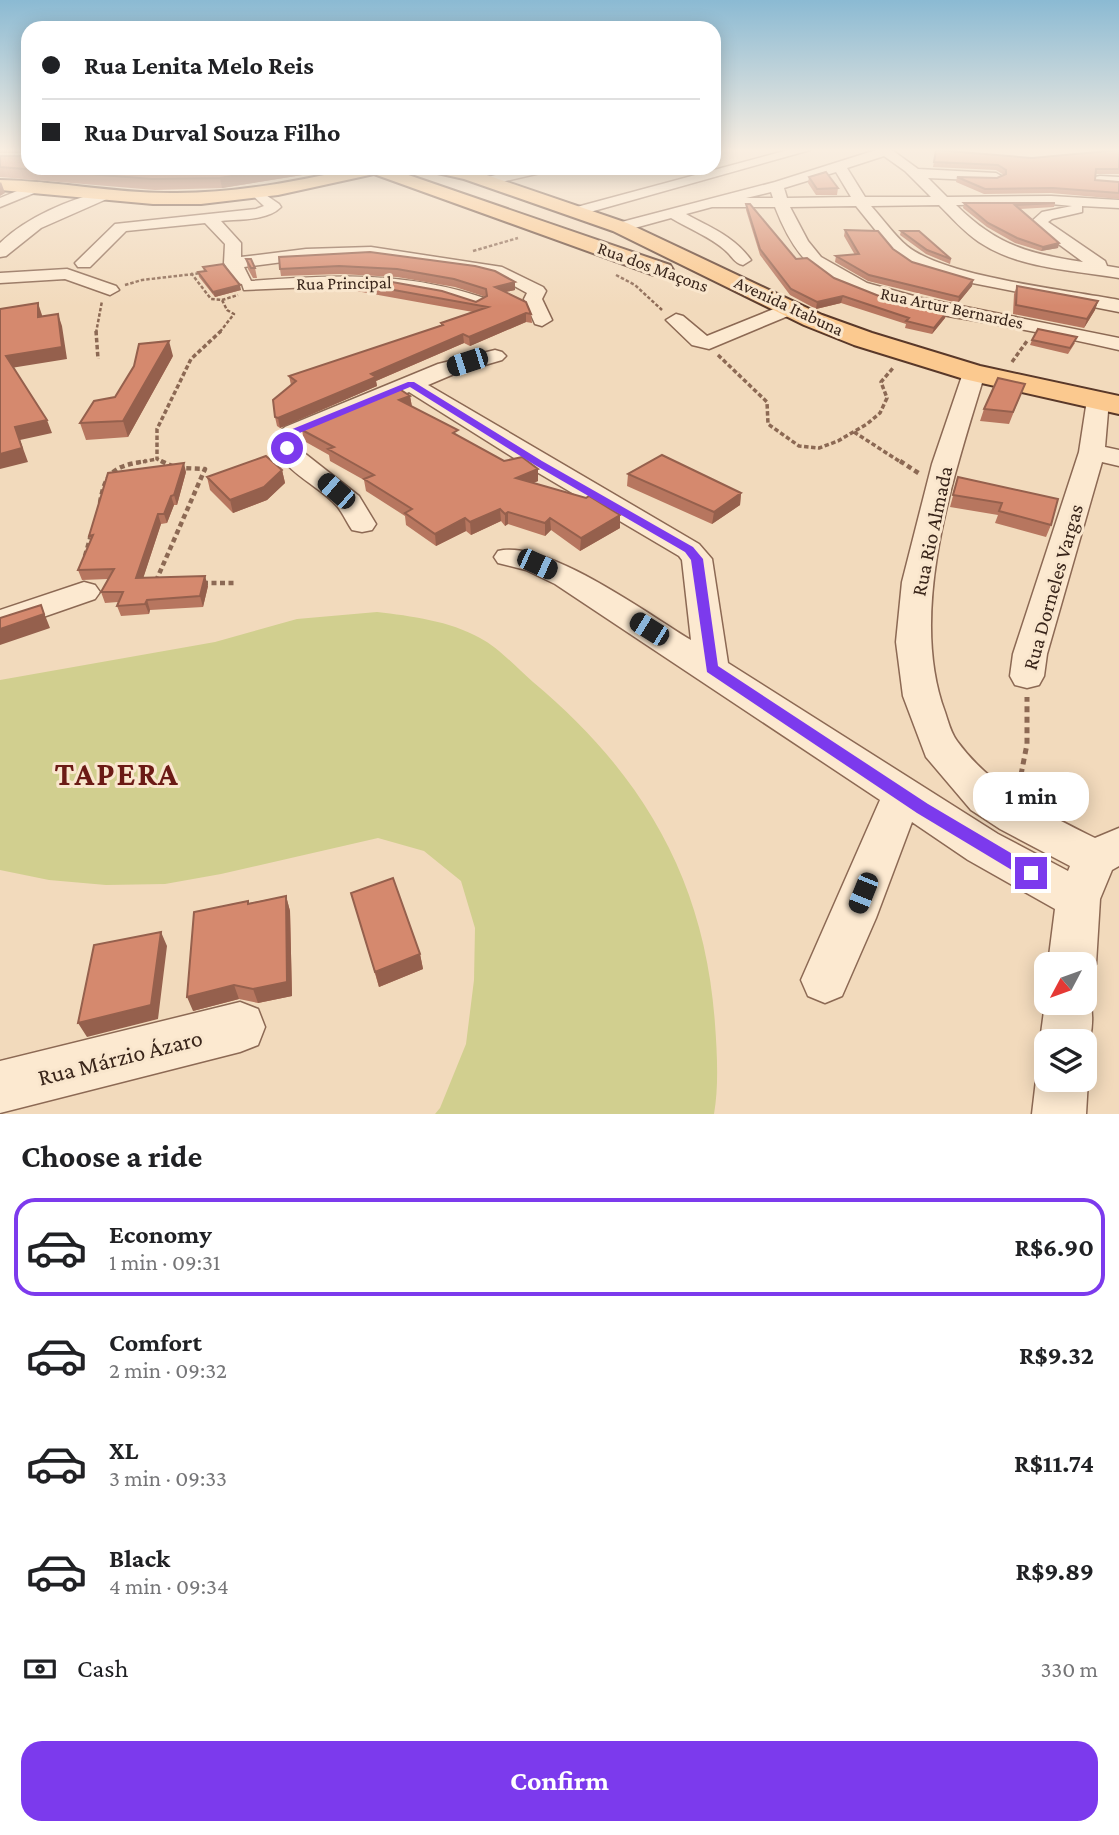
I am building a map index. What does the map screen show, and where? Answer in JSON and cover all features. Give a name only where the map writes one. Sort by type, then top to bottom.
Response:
[{"type":"main road","name":"Rua dos Maçons","points":[[470,202],[713,289],[813,320]]},
{"type":"main road","name":"Avenida Itabuna","points":[[551,202],[740,271],[813,320],[906,353],[988,376],[1108,402]]},
{"type":"main road","points":[[713,289],[740,271]]},
{"type":"street","points":[[0,252],[15,235],[28,227],[87,202]]},
{"type":"street","points":[[84,263],[121,227],[258,213],[274,207],[268,202]]},
{"type":"street","points":[[578,211],[611,202]]},
{"type":"street","points":[[620,227],[726,202]]},
{"type":"street","name":"Rua Artur Bernardes","points":[[782,202],[807,252],[824,267],[846,280],[907,301],[1119,344]]},
{"type":"street","points":[[850,202],[941,202],[985,240],[1002,249],[1113,272]]},
{"type":"street","points":[[1084,202],[1118,204]]},
{"type":"street","points":[[861,203],[900,249],[918,261],[957,275],[1119,306]]},
{"type":"street","points":[[1113,272],[1042,226],[1040,218],[1060,212],[1118,204]]},
{"type":"street","points":[[673,213],[708,233],[713,233],[733,248],[740,271]]},
{"type":"street","points":[[209,218],[233,243],[233,263],[250,286],[276,304]]},
{"type":"street","points":[[233,263],[356,251],[476,266],[502,272],[537,291],[533,299],[542,320]]},
{"type":"street","points":[[1067,296],[1086,267]]},
{"type":"street","points":[[0,278],[67,274],[110,290]]},
{"type":"street","name":"Rua Principal","points":[[250,286],[373,279],[456,293],[477,302]]},
{"type":"street","points":[[676,320],[687,332],[704,343],[781,312]]},
{"type":"street","points":[[362,524],[349,502],[294,457],[287,448],[285,439],[294,432],[446,369],[495,356]]},
{"type":"street","name":"Rua Rio Almada","points":[[988,376],[939,490],[918,582],[913,642],[921,696],[939,747],[985,798],[1014,817],[1107,852]]},
{"type":"street","points":[[411,384],[539,463],[689,550],[697,559],[712,669]]},
{"type":"street","name":"Rua Dorneles Vargas","points":[[1027,676],[1030,654],[1105,455],[1108,402]]},
{"type":"street","points":[[509,557],[537,564],[566,577],[984,847],[1078,899]]},
{"type":"street","points":[[0,621],[85,592]]},
{"type":"street","points":[[825,980],[902,795]]},
{"type":"street","points":[[1073,952],[1078,899],[1107,852]]},
{"type":"street","name":"Rua Márzio Ázaro","points":[[0,1087],[240,1027]]},
{"type":"street","points":[[1059,1114],[1061,1092]]},
{"type":"path","points":[[464,251],[518,238],[524,240]]},
{"type":"path","points":[[98,359],[96,330],[101,302],[110,290],[142,279],[204,272],[233,263]]},
{"type":"path","points":[[158,459],[157,429],[191,359],[219,333],[234,314],[227,310],[222,300],[211,299],[191,273]]},
{"type":"path","points":[[613,274],[635,285],[666,315],[676,320]]},
{"type":"path","points":[[988,376],[1017,353],[1039,326]]},
{"type":"path","points":[[704,343],[766,402],[768,424],[785,439],[810,449],[837,441],[880,413],[887,398],[881,382],[906,353]]},
{"type":"path","points":[[854,432],[914,469],[939,490]]},
{"type":"path","points":[[99,508],[105,477],[117,467],[158,459],[175,468],[205,469],[155,583],[168,583]]},
{"type":"path","points":[[85,592],[88,567],[85,555],[93,528]]},
{"type":"path","points":[[195,583],[236,583]]},
{"type":"path","name":"Rua Dorneles Vargas","points":[[1014,817],[1027,744],[1027,676]]},
{"type":"shaded area","points":[[377,612],[443,623],[487,642],[572,717],[606,754],[636,793],[661,833],[682,877],[698,923],[709,972],[715,1024],[717,1081],[714,1114],[435,1114],[440,1108],[466,1044],[474,980],[475,928],[461,881],[424,851],[378,838],[165,884],[106,885],[49,880],[0,870],[0,680],[215,642],[297,619]]},
{"type":"building","points":[[964,203],[1055,203],[1015,205],[1059,243],[1043,247],[1017,238],[988,223]]},
{"type":"building","points":[[746,204],[750,204],[796,259],[807,258],[834,278],[879,296],[947,312],[934,328],[906,321],[909,318],[843,296],[817,302],[791,289],[760,249]]},
{"type":"building","points":[[845,230],[878,231],[893,249],[912,262],[973,280],[959,297],[869,275],[836,256],[859,254]]},
{"type":"building","points":[[901,231],[919,231],[951,259],[927,250]]},
{"type":"building","points":[[370,252],[495,271],[515,282],[495,287],[526,302],[531,314],[526,313],[469,337],[463,334],[371,374],[376,377],[275,417],[273,400],[296,381],[289,376],[443,325],[441,323],[488,307],[344,281],[392,282],[442,291],[476,302],[487,296],[486,289],[454,279],[397,269],[339,266],[280,269],[279,257]]},
{"type":"building","points":[[246,259],[251,259],[255,268],[251,268]]},
{"type":"building","points":[[223,264],[240,285],[213,292],[198,272],[206,271],[203,267]]},
{"type":"building","points":[[1017,286],[1098,301],[1087,319],[1016,305]]},
{"type":"building","points":[[38,303],[38,317],[58,314],[62,347],[6,356],[47,420],[15,427],[22,448],[0,454],[0,309]]},
{"type":"building","points":[[1038,329],[1077,337],[1070,348],[1032,340]]},
{"type":"building","points":[[169,341],[123,421],[80,423],[94,401],[115,397],[134,366],[139,344]]},
{"type":"building","points":[[998,378],[1025,384],[1013,412],[984,409]]},
{"type":"building","points":[[398,388],[410,396],[399,400],[458,430],[453,433],[504,461],[522,457],[538,469],[516,478],[586,498],[589,496],[620,515],[581,538],[550,518],[545,523],[508,512],[505,514],[500,509],[470,522],[465,518],[435,534],[405,513],[412,509],[364,479],[374,475],[328,449],[334,447],[302,430]]},
{"type":"building","points":[[662,455],[741,493],[714,512],[628,474]]},
{"type":"building","points":[[266,456],[282,470],[264,487],[230,500],[207,477]]},
{"type":"building","points":[[184,463],[174,495],[171,496],[164,514],[158,514],[136,578],[205,576],[200,596],[147,600],[145,604],[117,606],[123,592],[101,592],[114,569],[78,570],[93,535],[89,536],[108,473]]},
{"type":"building","points":[[958,477],[1058,499],[1051,525],[999,511],[1002,503],[953,495]]},
{"type":"building","points":[[41,605],[44,614],[0,629],[0,618]]},
{"type":"building","points":[[393,878],[420,954],[375,972],[351,893]]},
{"type":"building","points":[[286,896],[287,982],[253,989],[234,985],[187,997],[194,912]]},
{"type":"building","points":[[161,932],[151,1005],[78,1023],[94,945]]},
{"type":"district","name":"TAPERA","points":[[117,773]]},
{"type":"route","points":[[287,448],[285,439],[294,432],[411,384],[539,463],[675,539],[689,550],[697,559],[712,669],[922,808],[1031,873]]}]
